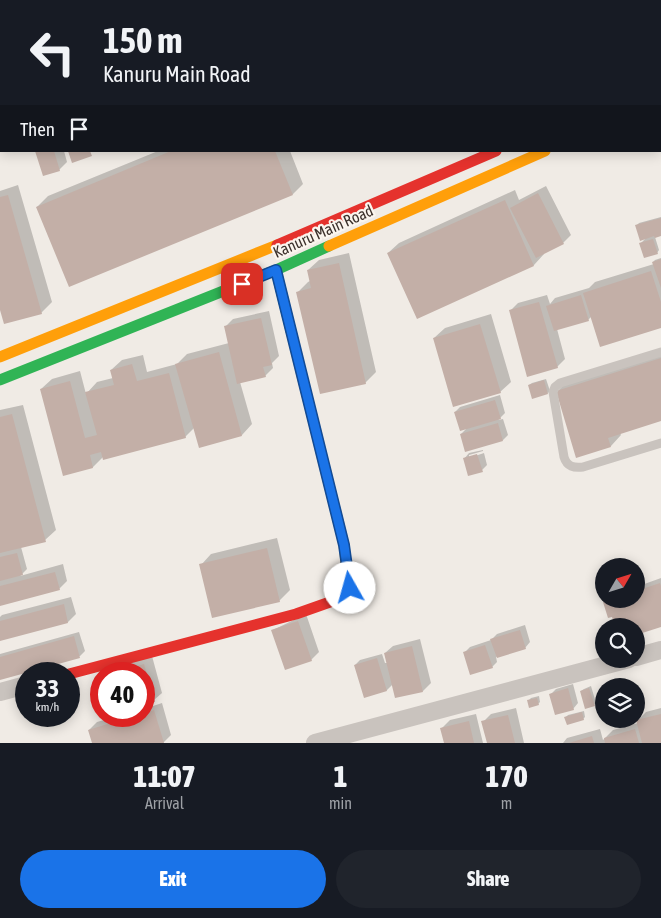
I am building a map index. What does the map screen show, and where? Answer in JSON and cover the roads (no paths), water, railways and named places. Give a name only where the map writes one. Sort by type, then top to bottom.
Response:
[{"type":"main road","name":"Kanuru Main Road","points":[[0,357],[281,244],[494,152]]},
{"type":"main road","name":"Kanuru Main Road","points":[[0,380],[276,270],[543,152]]},
{"type":"main road","points":[[80,671],[296,614],[330,602],[350,588],[344,545],[276,270]]},
{"type":"street","points":[[645,654],[661,650]]},
{"type":"street","points":[[315,743],[596,668]]},
{"type":"street","points":[[0,692],[15,688]]},
{"type":"lane","points":[[661,352],[560,383],[553,392],[564,457],[566,463],[570,466],[584,468],[661,443]]}]
